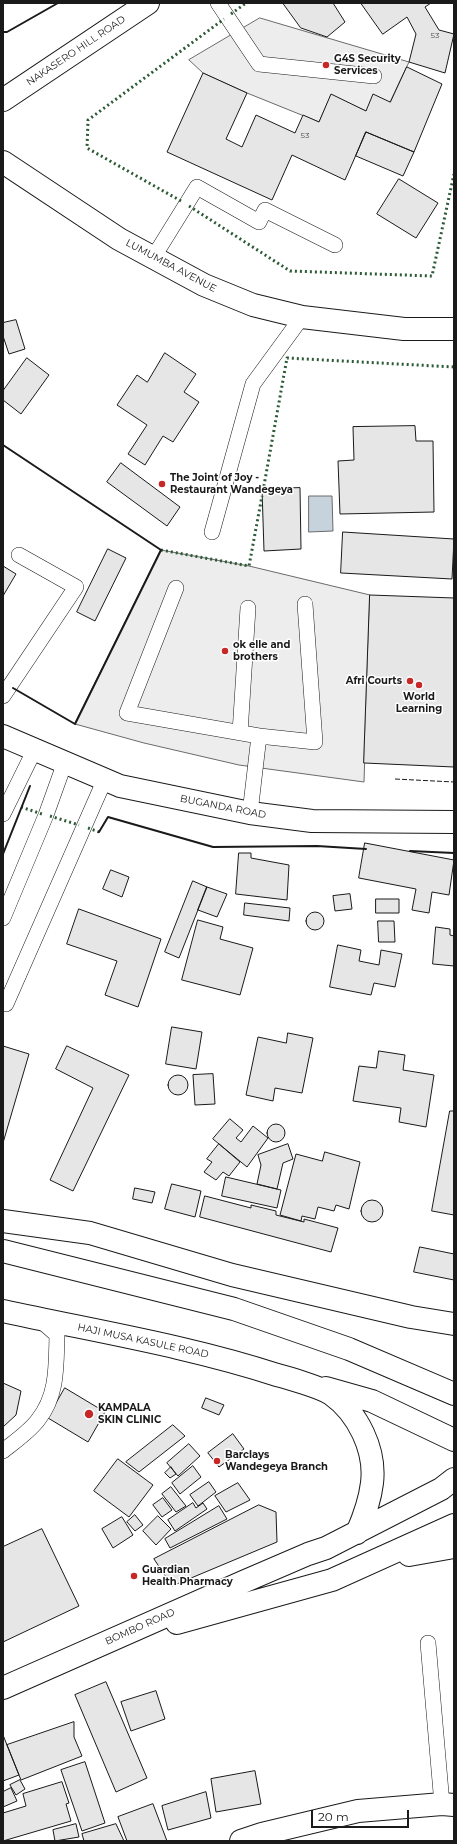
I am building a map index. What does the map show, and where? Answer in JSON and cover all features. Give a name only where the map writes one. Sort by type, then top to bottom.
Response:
[{"type":"main road","name":"NAKASERO HILL ROAD","points":[[3,100],[143,4]]},
{"type":"main road","name":"LUMUMBA AVENUE","points":[[3,162],[119,238],[153,258],[204,285],[253,305],[302,317],[404,329],[454,329]]},
{"type":"main road","name":"BUGANDA ROAD","points":[[3,736],[120,786],[250,813],[312,821],[454,822]]},
{"type":"main road","points":[[3,1221],[90,1233],[232,1275],[411,1317],[454,1324]]},
{"type":"main road","points":[[3,1251],[234,1309],[349,1350],[454,1394]]},
{"type":"main road","name":"HAJI MUSA KASULE ROAD","points":[[3,1311],[234,1361],[283,1376]]},
{"type":"main road","points":[[283,1376],[372,1401],[454,1440]]},
{"type":"main road","points":[[283,1376],[330,1393],[352,1416],[367,1440],[372,1483],[364,1516],[357,1532]]},
{"type":"main road","name":"BOMBO ROAD","points":[[99,1645],[308,1554],[326,1548],[447,1484]]},
{"type":"main road","points":[[372,1562],[454,1525]]},
{"type":"main road","points":[[372,1562],[454,1547]]},
{"type":"main road","name":"BOMBO ROAD","points":[[99,1645],[332,1580],[372,1562]]},
{"type":"main road","points":[[3,1688],[99,1645]]},
{"type":"main road","points":[[241,1841],[262,1834],[358,1811],[448,1804]]},
{"type":"lane","points":[[218,3],[259,64],[374,76]]},
{"type":"lane","points":[[153,258],[197,187],[259,222],[265,210],[335,245]]},
{"type":"lane","points":[[212,532],[254,384],[302,317]]},
{"type":"lane","points":[[3,696],[76,587],[19,555]]},
{"type":"lane","points":[[176,588],[127,713],[259,736],[315,742],[305,604]]},
{"type":"lane","points":[[240,733],[248,608]]},
{"type":"lane","points":[[250,813],[259,736]]},
{"type":"lane","points":[[3,814],[34,749]]},
{"type":"lane","points":[[3,918],[46,815],[65,762]]},
{"type":"lane","points":[[6,1004],[104,779]]},
{"type":"lane","points":[[3,1451],[38,1420],[54,1390],[57,1335],[40,1319]]},
{"type":"lane","points":[[428,1643],[448,1804]]},
{"type":"shaded area","points":[[260,18],[409,62],[390,102],[366,111],[331,95],[319,122],[247,93],[203,73],[189,60]]},
{"type":"shaded area","points":[[309,496],[332,496],[333,531],[309,532]]},
{"type":"shaded area","points":[[161,550],[249,566],[370,595],[364,782],[239,765],[144,743],[75,724]]},
{"type":"building","points":[[283,3],[333,3],[345,22],[327,37],[301,28]]},
{"type":"building","points":[[361,3],[431,3],[425,7],[439,30],[454,34],[445,73],[409,62],[416,34],[407,17],[383,34]]},
{"type":"building","points":[[407,67],[442,84],[414,152],[366,132],[345,180],[292,155],[272,200],[167,152],[203,73],[247,93],[226,139],[242,147],[256,115],[295,133],[303,115],[319,122],[331,94],[366,111],[373,94],[390,102]]},
{"type":"building","points":[[366,132],[414,152],[403,176],[356,156]]},
{"type":"building","points":[[399,179],[438,203],[416,238],[377,214]]},
{"type":"building","points":[[16,320],[25,349],[9,354],[3,336],[3,323]]},
{"type":"building","points":[[165,353],[196,374],[184,392],[199,402],[173,442],[163,436],[145,465],[128,454],[147,425],[117,405],[137,375],[147,382]]},
{"type":"building","points":[[27,358],[49,375],[21,414],[3,400],[3,391]]},
{"type":"building","points":[[415,426],[416,441],[433,441],[434,512],[340,514],[338,461],[354,460],[353,427]]},
{"type":"building","points":[[121,463],[180,507],[167,526],[107,482]]},
{"type":"building","points":[[300,488],[301,549],[264,551],[262,489]]},
{"type":"building","points":[[343,532],[454,539],[452,579],[341,573]]},
{"type":"building","points":[[108,549],[126,558],[95,621],[77,612]]},
{"type":"building","points":[[3,566],[16,574],[3,596]]},
{"type":"building","name":"Afri Courts","points":[[370,595],[454,598],[454,767],[364,763]]},
{"type":"building","points":[[365,843],[454,860],[449,895],[432,892],[429,913],[412,910],[416,889],[359,878]]},
{"type":"building","points":[[239,853],[251,853],[251,858],[289,865],[287,900],[236,894]]},
{"type":"building","points":[[111,870],[129,877],[122,897],[103,889]]},
{"type":"building","points":[[193,881],[207,887],[179,958],[165,952]]},
{"type":"building","points":[[207,887],[227,894],[217,917],[198,910]]},
{"type":"building","points":[[350,894],[352,909],[335,911],[333,896]]},
{"type":"building","points":[[376,899],[399,899],[399,913],[376,913]]},
{"type":"building","points":[[245,903],[290,908],[289,921],[244,915]]},
{"type":"building","points":[[79,909],[161,939],[138,1007],[105,995],[117,961],[67,944]]},
{"type":"building","points":[[311,912],[319,912],[324,917],[322,928],[319,930],[311,930],[306,925],[306,917]]},
{"type":"building","points":[[198,920],[223,927],[220,939],[253,948],[240,995],[182,980]]},
{"type":"building","points":[[378,921],[394,921],[395,942],[379,942]]},
{"type":"building","points":[[436,927],[450,929],[450,935],[454,936],[454,966],[433,964]]},
{"type":"building","points":[[338,945],[361,950],[359,961],[379,965],[381,950],[402,954],[395,987],[374,983],[371,995],[330,987]]},
{"type":"building","points":[[172,1027],[202,1032],[196,1069],[166,1064]]},
{"type":"building","points":[[288,1033],[313,1038],[302,1093],[275,1088],[273,1101],[246,1095],[258,1037],[286,1043]]},
{"type":"building","points":[[3,1046],[29,1054],[3,1143]]},
{"type":"building","points":[[67,1046],[129,1075],[73,1191],[50,1180],[93,1088],[56,1069]]},
{"type":"building","points":[[379,1051],[405,1055],[403,1070],[434,1075],[426,1127],[399,1122],[401,1108],[353,1101],[359,1066],[376,1068]]},
{"type":"building","points":[[213,1074],[215,1104],[195,1105],[193,1075]]},
{"type":"building","points":[[174,1075],[182,1075],[188,1081],[188,1089],[182,1095],[174,1095],[168,1089],[168,1081]]},
{"type":"building","points":[[450,1111],[454,1111],[454,1215],[432,1211]]},
{"type":"building","points":[[230,1119],[243,1130],[236,1138],[241,1142],[253,1126],[268,1138],[247,1167],[213,1139]]},
{"type":"building","points":[[272,1124],[280,1124],[285,1129],[283,1140],[280,1142],[272,1142],[267,1137],[267,1129]]},
{"type":"building","points":[[219,1144],[240,1162],[229,1176],[223,1172],[216,1180],[204,1172],[212,1162],[207,1159]]},
{"type":"building","points":[[288,1144],[293,1159],[283,1163],[277,1189],[257,1184],[261,1165],[258,1155]]},
{"type":"building","points":[[325,1152],[360,1162],[349,1209],[336,1205],[334,1211],[318,1207],[315,1219],[302,1216],[301,1221],[280,1215],[296,1154],[322,1161]]},
{"type":"building","points":[[226,1177],[281,1190],[277,1208],[222,1196]]},
{"type":"building","points":[[172,1184],[201,1191],[195,1217],[165,1209]]},
{"type":"building","points":[[135,1188],[155,1192],[152,1203],[133,1199]]},
{"type":"building","points":[[205,1196],[251,1208],[251,1205],[276,1211],[276,1215],[304,1222],[304,1219],[338,1228],[331,1252],[200,1217]]},
{"type":"building","points":[[372,1200],[380,1203],[383,1211],[380,1219],[372,1222],[364,1219],[361,1211],[364,1203]]},
{"type":"building","points":[[420,1247],[454,1254],[454,1280],[414,1272]]},
{"type":"building","points":[[3,1383],[21,1391],[16,1415],[3,1427]]},
{"type":"building","points":[[65,1388],[105,1412],[88,1442],[48,1418]]},
{"type":"building","points":[[206,1398],[224,1405],[219,1415],[202,1408]]},
{"type":"building","points":[[173,1425],[185,1436],[139,1472],[126,1462]]},
{"type":"building","points":[[233,1434],[244,1449],[219,1467],[208,1453]]},
{"type":"building","points":[[189,1444],[200,1456],[178,1476],[167,1463]]},
{"type":"building","points":[[118,1459],[153,1485],[129,1517],[94,1491]]},
{"type":"building","points":[[193,1466],[201,1477],[180,1494],[172,1483]]},
{"type":"building","points":[[171,1467],[176,1474],[170,1478],[165,1473]]},
{"type":"building","points":[[209,1482],[216,1492],[198,1506],[190,1495]]},
{"type":"building","points":[[238,1483],[250,1500],[226,1512],[215,1496]]},
{"type":"building","points":[[171,1487],[186,1506],[176,1512],[162,1494]]},
{"type":"building","points":[[163,1498],[172,1510],[162,1517],[153,1505]]},
{"type":"building","points":[[193,1503],[196,1508],[203,1503],[207,1509],[175,1531],[168,1520]]},
{"type":"building","points":[[259,1505],[276,1512],[277,1542],[172,1586],[154,1559]]},
{"type":"building","points":[[219,1506],[227,1519],[170,1548],[165,1539]]},
{"type":"building","points":[[135,1515],[143,1525],[135,1531],[127,1522]]},
{"type":"building","points":[[158,1516],[171,1529],[156,1545],[143,1531]]},
{"type":"building","points":[[122,1517],[133,1535],[113,1548],[102,1529]]},
{"type":"building","points":[[42,1529],[79,1606],[3,1642],[3,1547]]},
{"type":"building","points":[[106,1682],[147,1778],[116,1792],[75,1695]]},
{"type":"building","points":[[156,1691],[165,1719],[131,1731],[121,1702]]},
{"type":"building","points":[[74,1722],[74,1737],[82,1756],[21,1780],[7,1745]]},
{"type":"building","points":[[3,1735],[19,1775],[3,1781]]},
{"type":"building","points":[[85,1762],[105,1823],[82,1831],[61,1770]]},
{"type":"building","points":[[255,1771],[261,1804],[216,1812],[211,1779]]},
{"type":"building","points":[[20,1780],[25,1789],[16,1795],[10,1785]]},
{"type":"building","points":[[62,1782],[69,1803],[66,1804],[71,1821],[3,1841],[3,1813],[26,1806],[23,1794]]},
{"type":"building","points":[[11,1788],[17,1801],[3,1807],[3,1792]]},
{"type":"building","points":[[206,1792],[211,1818],[168,1830],[162,1806]]},
{"type":"building","points":[[153,1804],[167,1841],[127,1841],[118,1817]]},
{"type":"building","points":[[76,1824],[79,1837],[55,1841],[53,1830]]},
{"type":"building","points":[[116,1824],[124,1841],[84,1841],[82,1834]]},
{"type":"hedge","points":[[231,14],[246,3]]},
{"type":"hedge","points":[[181,201],[87,148],[88,120],[224,19]]},
{"type":"hedge","points":[[189,206],[290,271],[432,276],[454,174]]},
{"type":"hedge","points":[[263,491],[287,358],[454,367]]},
{"type":"hedge","points":[[161,550],[249,566],[262,496]]},
{"type":"hedge","points":[[21,807],[42,814]]},
{"type":"hedge","points":[[50,816],[79,825]]},
{"type":"hedge","points":[[88,828],[99,832]]},
{"type":"fence","points":[[395,779],[454,782]]},
{"type":"wall","points":[[3,32],[7,32],[58,3]]},
{"type":"wall","points":[[3,445],[161,550],[75,724],[13,688]]},
{"type":"wall","points":[[3,854],[30,786]]},
{"type":"wall","points":[[99,832],[108,817],[213,847],[317,846],[366,849]]},
{"type":"wall","points":[[410,851],[454,853]]},
{"type":"place","name":"G4S Security Services","points":[[326,65]]},
{"type":"place","name":"The Joint of Joy - Restaurant Wandegeya","points":[[162,484]]},
{"type":"place","name":"ok elle and brothers","points":[[225,651]]},
{"type":"place","name":"Afri Courts","points":[[410,681]]},
{"type":"place","name":"World Learning","points":[[419,685]]},
{"type":"place","name":"KAMPALA SKIN CLINIC","points":[[89,1414]]},
{"type":"place","name":"Barclays Wandegeya Branch","points":[[217,1461]]},
{"type":"place","name":"Guardian Health Pharmacy","points":[[134,1576]]}]
